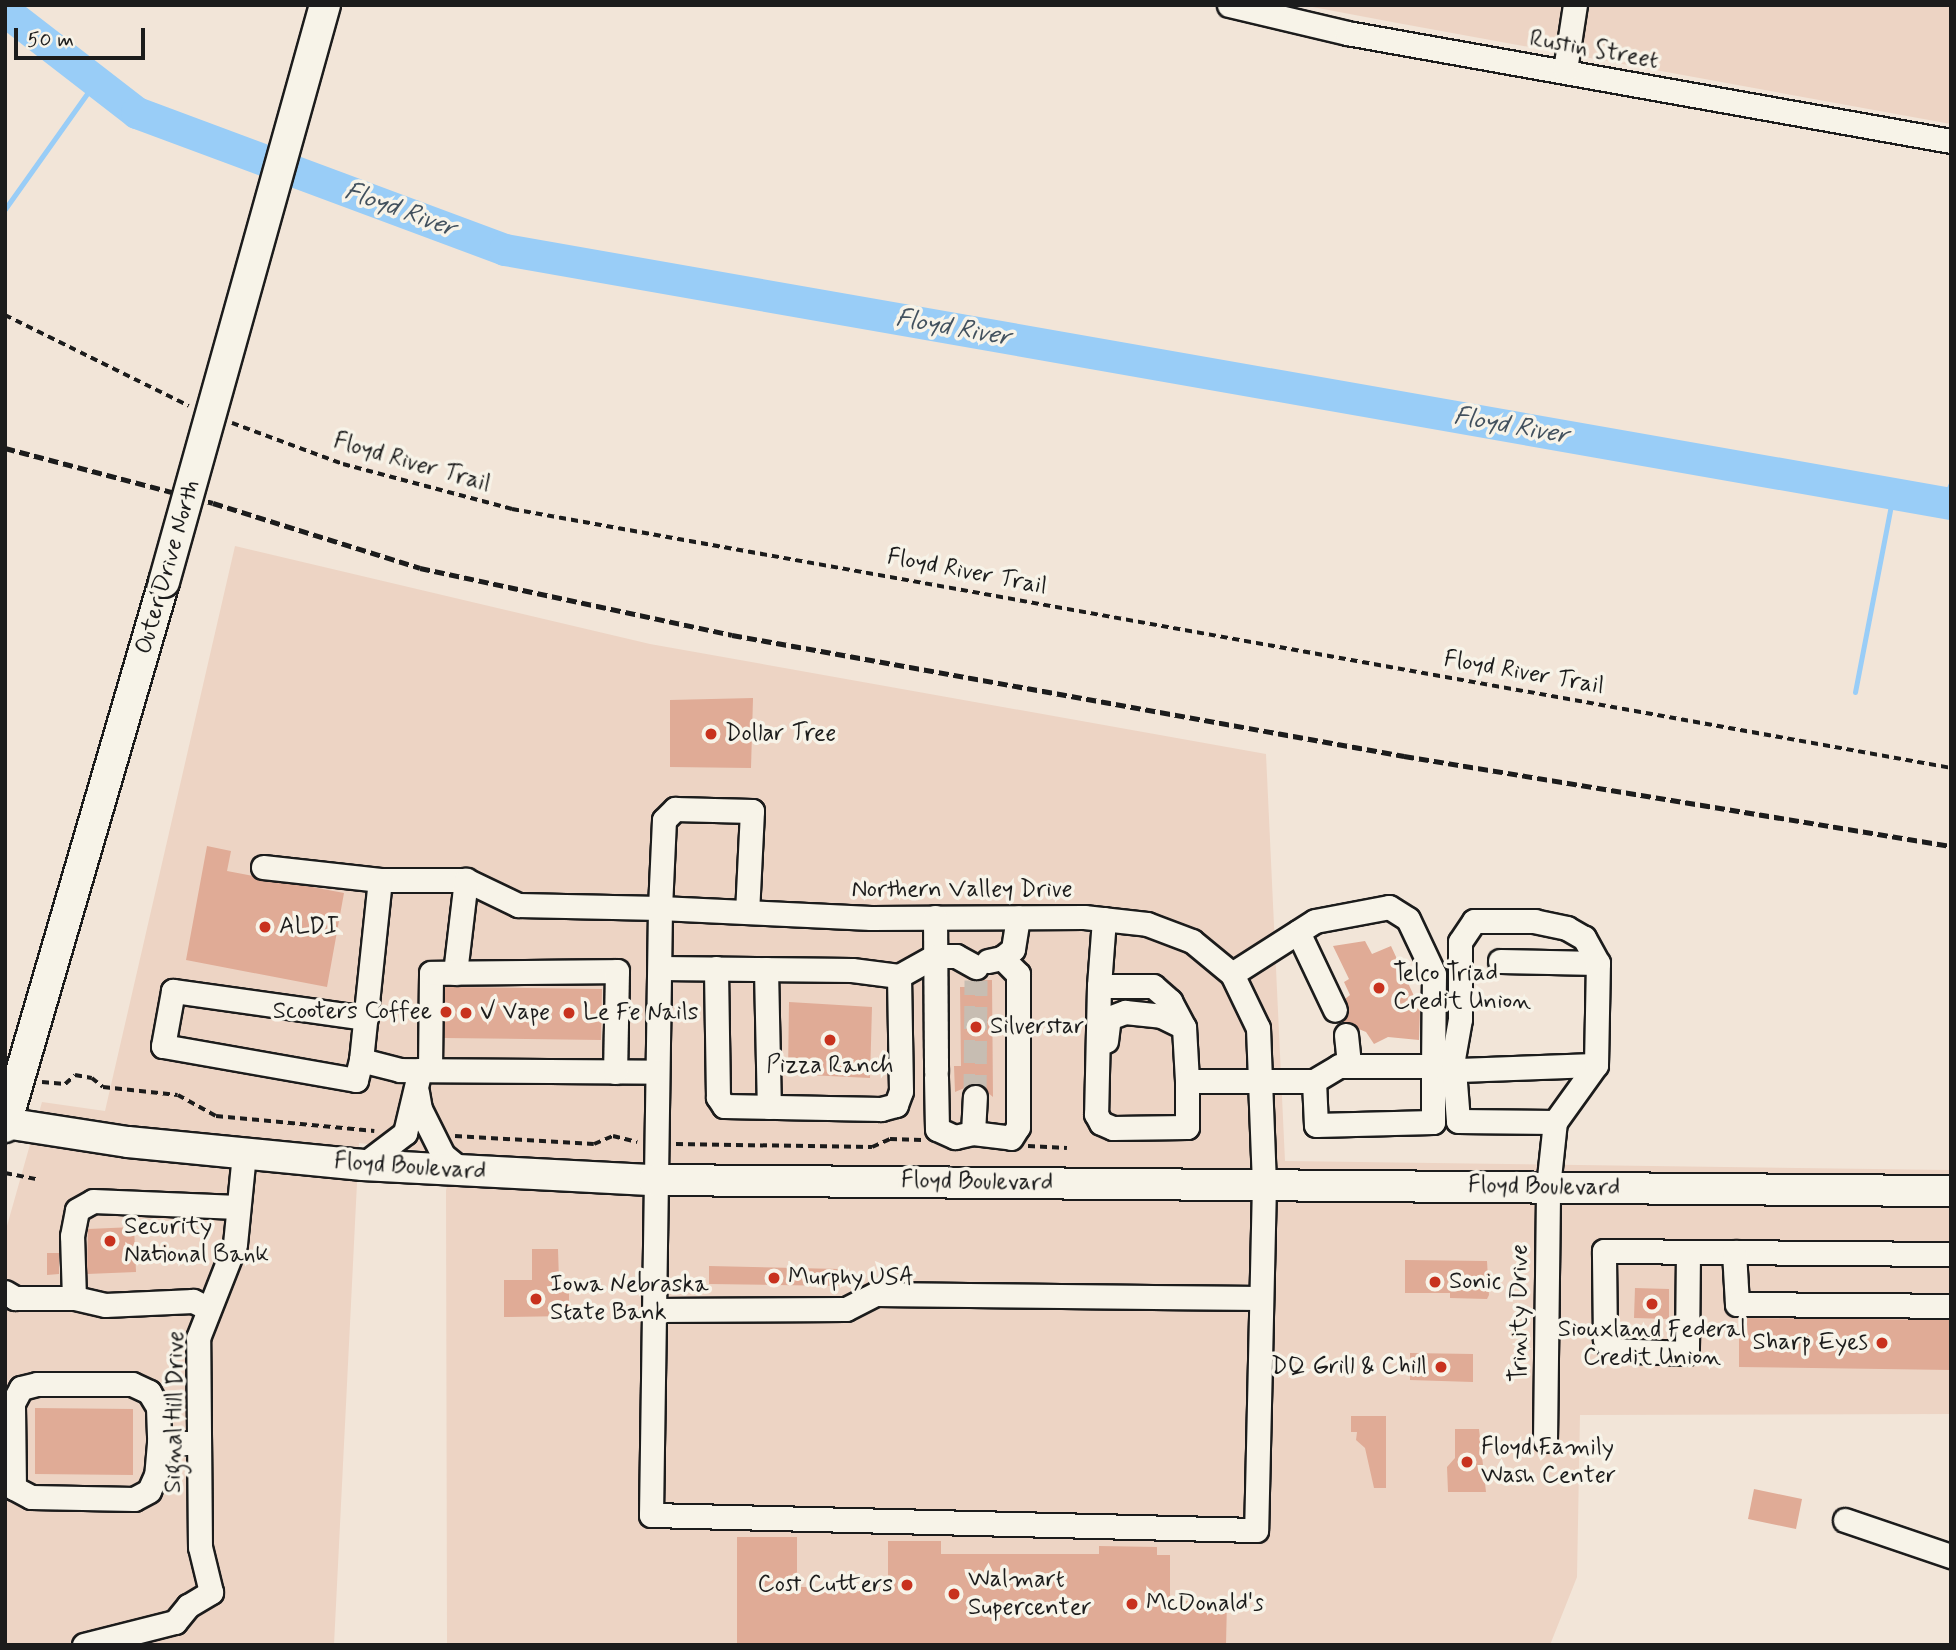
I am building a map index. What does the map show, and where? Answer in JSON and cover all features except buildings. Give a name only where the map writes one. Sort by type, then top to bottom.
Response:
[{"type":"main road","name":"Outer Drive North","points":[[6,1124],[164,582],[325,5]]},
{"type":"main road","name":"Floyd Boulevard","points":[[6,1124],[363,1166],[654,1180],[1951,1191]]},
{"type":"street","name":"Rustin Street","points":[[1229,5],[1347,33],[1951,141]]},
{"type":"street","points":[[1565,71],[1576,8]]},
{"type":"street","points":[[747,912],[752,811],[675,809],[664,820],[660,908],[653,1310],[846,1309],[876,1294],[1261,1298]]},
{"type":"street","points":[[263,867],[380,880],[467,880],[455,973]]},
{"type":"street","points":[[366,1017],[173,990],[163,1046],[356,1080],[361,1060],[366,1017],[380,880]]},
{"type":"street","name":"Northern Valley Drive","points":[[467,880],[518,905],[1104,919],[1147,924],[1192,941],[1232,974],[1258,1028],[1264,1184],[1256,1530],[651,1515],[653,1310]]},
{"type":"street","points":[[1232,974],[1315,920],[1389,908],[1408,919],[1434,974],[1433,1122]]},
{"type":"street","points":[[935,917],[937,1129],[955,1137],[973,1133],[1011,1138],[1022,1136],[1018,974],[1002,958]]},
{"type":"street","points":[[660,968],[852,970],[899,976],[935,956],[956,956],[976,974],[1013,949],[1018,917]]},
{"type":"street","points":[[1099,986],[1153,986],[1170,1001],[1184,1027],[1187,1127],[1113,1128],[1101,1123],[1096,1114],[1099,986],[1104,919]]},
{"type":"street","points":[[1314,1081],[1316,1125],[1458,1121],[1555,1122],[1596,1065],[1598,963],[1584,938],[1567,928],[1535,921],[1474,921],[1460,942],[1460,1019],[1453,1056],[1457,1070],[1458,1121]]},
{"type":"street","points":[[1298,932],[1335,1010]]},
{"type":"street","points":[[1500,961],[1598,963]]},
{"type":"street","points":[[716,968],[718,1097],[729,1107],[881,1109],[896,1105],[901,1091],[899,976]]},
{"type":"street","points":[[766,969],[769,1107]]},
{"type":"street","points":[[463,1171],[443,1155],[420,1110],[431,973],[617,971],[615,1072]]},
{"type":"street","points":[[1113,1128],[1106,1109],[1109,1018],[1125,1012],[1161,1016],[1184,1027]]},
{"type":"street","points":[[1346,1035],[1349,1066]]},
{"type":"street","points":[[361,1060],[422,1076],[657,1072]]},
{"type":"street","points":[[1457,1070],[1596,1065]]},
{"type":"street","points":[[1187,1081],[1314,1081],[1339,1066],[1433,1066]]},
{"type":"street","points":[[363,1166],[405,1133],[422,1076]]},
{"type":"street","points":[[973,1133],[975,1097]]},
{"type":"street","name":"Trinity Drive","points":[[1545,1440],[1548,1187],[1555,1122]]},
{"type":"street","name":"Signal Hill Drive","points":[[84,1645],[175,1622],[188,1606],[211,1592],[200,1547],[198,1338],[207,1308],[235,1244],[244,1154]]},
{"type":"street","points":[[74,1298],[72,1236],[77,1210],[93,1200],[238,1207]]},
{"type":"street","points":[[1688,1252],[1687,1353],[1611,1350],[1605,1339],[1604,1251],[1951,1254]]},
{"type":"street","points":[[1734,1252],[1737,1304],[1951,1306]]},
{"type":"street","points":[[5,1292],[15,1298],[74,1298],[105,1305],[193,1301],[207,1308]]},
{"type":"street","points":[[37,1384],[132,1384],[149,1392],[158,1407],[159,1443],[156,1475],[149,1491],[134,1499],[31,1497],[14,1488],[13,1403],[21,1388],[37,1384]]},
{"type":"street","points":[[159,1443],[199,1443]]},
{"type":"street","points":[[1845,1520],[1951,1556]]},
{"type":"path","points":[[5,315],[201,410]]},
{"type":"path","name":"Floyd River Trail","points":[[226,420],[343,464],[512,509],[1951,768]]},
{"type":"path","points":[[5,873],[5,907]]},
{"type":"path","points":[[65,1084],[75,1075],[92,1078],[103,1087],[178,1095],[216,1116],[383,1132]]},
{"type":"path","points":[[442,1135],[594,1144],[613,1136],[640,1143]]},
{"type":"path","points":[[1022,1136],[1068,1148]]},
{"type":"path","points":[[683,1144],[872,1147],[890,1139],[930,1140]]},
{"type":"path","points":[[5,1173],[36,1179]]},
{"type":"shaded area","points":[[1302,5],[1951,5],[1951,124],[1392,22]]},
{"type":"shaded area","points":[[235,546],[650,644],[1266,754],[1285,1161],[1951,1170],[1951,1414],[1580,1415],[1577,1577],[1550,1645],[447,1645],[446,1190],[457,1155],[359,1143],[334,1645],[5,1645],[5,1233],[42,1102],[105,1111]]},
{"type":"waterway","name":"Floyd River","points":[[5,11],[137,113],[505,250],[1951,504]]},
{"type":"waterway","points":[[5,209],[96,81]]},
{"type":"waterway","points":[[1943,503],[1951,483]]},
{"type":"waterway","points":[[1855,692],[1893,494]]},
{"type":"tunnel","points":[[975,1097],[976,980]]},
{"type":"railway","points":[[5,448],[213,503],[420,568],[732,635],[1404,756],[1951,846]]},
{"type":"place","name":"Dollar Tree","points":[[711,734]]},
{"type":"place","name":"ALDI","points":[[265,927]]},
{"type":"place","name":"Telco Triad Credit Union","points":[[1379,988]]},
{"type":"place","name":"Scooters Coffee","points":[[446,1012]]},
{"type":"place","name":"V Vape","points":[[466,1013]]},
{"type":"place","name":"Le Fe Nails","points":[[569,1013]]},
{"type":"place","name":"Silverstar","points":[[976,1027]]},
{"type":"place","name":"Pizza Ranch","points":[[830,1040]]},
{"type":"place","name":"Security National Bank","points":[[110,1241]]},
{"type":"place","name":"Murphy USA","points":[[774,1278]]},
{"type":"place","name":"Sonic","points":[[1435,1282]]},
{"type":"place","name":"Iowa Nebraska State Bank","points":[[536,1299]]},
{"type":"place","name":"Siouxland Federal Credit Union","points":[[1652,1304]]},
{"type":"place","name":"Sharp Eyes","points":[[1882,1343]]},
{"type":"place","name":"DQ Grill & Chill","points":[[1441,1367]]},
{"type":"place","name":"Floyd Family Wash Center","points":[[1467,1462]]},
{"type":"place","name":"Cost Cutters","points":[[907,1585]]},
{"type":"place","name":"Walmart Supercenter","points":[[954,1594]]},
{"type":"place","name":"McDonald's","points":[[1132,1604]]}]
